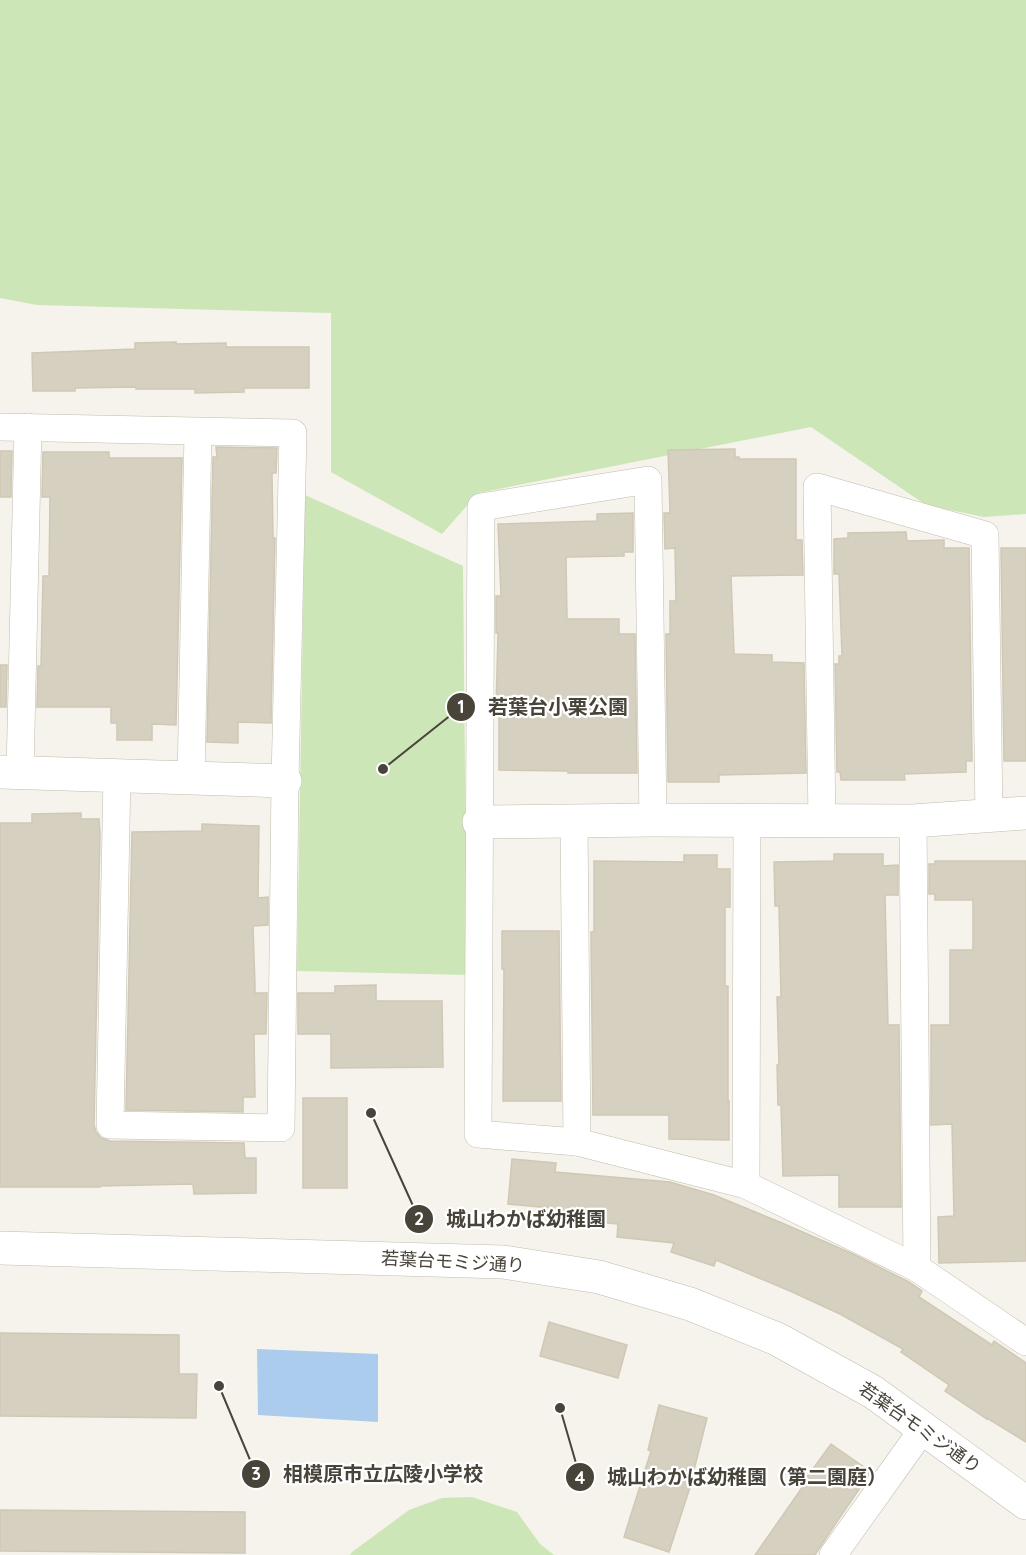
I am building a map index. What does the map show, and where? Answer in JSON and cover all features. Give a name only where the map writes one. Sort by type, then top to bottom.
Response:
[{"type":"street","points":[[0,427],[293,433],[285,781],[281,1128],[110,1125],[117,776]]},
{"type":"street","points":[[28,427],[10,772],[285,781]]},
{"type":"street","points":[[191,779],[198,432]]},
{"type":"street","points":[[653,820],[648,480],[481,507],[478,1134],[578,1142],[746,1185],[917,1268],[1026,1342]]},
{"type":"street","points":[[822,820],[817,487],[985,535],[989,816]]},
{"type":"street","points":[[479,822],[913,821],[1026,813]]},
{"type":"street","points":[[574,821],[578,1142]]},
{"type":"street","points":[[746,1185],[747,821]]},
{"type":"street","points":[[913,821],[917,1268]]},
{"type":"street","name":"若葉台モミジ通り","points":[[0,1248],[503,1262],[599,1277],[690,1304],[777,1340],[873,1392],[1026,1503]]},
{"type":"street","points":[[834,1555],[923,1429]]},
{"type":"green space","points":[[0,0],[1026,0],[1026,514],[984,517],[926,505],[811,427],[478,493],[442,534],[331,472],[331,313],[37,305],[0,298]]},
{"type":"green space","points":[[305,495],[463,566],[467,975],[297,971]]},
{"type":"green space","points":[[472,1497],[517,1512],[540,1544],[554,1555],[350,1555],[409,1510],[442,1498]]},
{"type":"water","points":[[257,1349],[378,1354],[378,1422],[258,1415]]},
{"type":"building","points":[[176,342],[176,344],[226,343],[226,347],[309,347],[309,388],[244,388],[244,392],[195,393],[195,389],[136,389],[136,387],[33,391],[32,353],[135,349],[135,343]]},
{"type":"building","points":[[216,447],[277,448],[276,473],[272,473],[273,538],[275,538],[271,723],[238,722],[238,743],[207,742],[213,457],[217,457]]},
{"type":"building","points":[[735,449],[735,457],[739,459],[796,459],[796,540],[802,540],[803,575],[731,576],[734,654],[772,655],[772,662],[804,663],[806,773],[719,775],[719,782],[668,782],[666,634],[670,634],[670,601],[676,601],[675,548],[665,549],[664,513],[670,513],[668,450]]},
{"type":"building","points":[[0,451],[12,451],[11,497],[0,497]]},
{"type":"building","points":[[43,452],[109,452],[109,458],[182,458],[176,725],[152,724],[152,740],[117,740],[117,723],[111,723],[111,707],[37,707],[38,666],[41,666],[43,576],[49,576],[50,497],[42,497]]},
{"type":"building","points":[[633,513],[633,552],[624,552],[624,556],[566,557],[567,619],[619,619],[619,634],[635,634],[637,773],[499,770],[499,710],[496,710],[498,633],[496,633],[496,596],[501,596],[498,524],[597,521],[597,514]]},
{"type":"building","points":[[906,532],[907,541],[944,540],[944,548],[969,548],[972,761],[966,761],[966,772],[904,774],[905,780],[841,780],[840,772],[837,772],[835,664],[839,664],[839,656],[842,656],[839,574],[834,574],[834,539],[848,538],[848,533]]},
{"type":"building","points":[[1001,548],[1026,548],[1026,761],[1004,761]]},
{"type":"building","points":[[0,665],[7,665],[6,707],[0,707]]},
{"type":"building","points":[[81,813],[81,819],[99,819],[100,832],[94,1125],[96,1132],[101,1138],[110,1141],[244,1143],[245,1158],[256,1158],[256,1193],[194,1194],[193,1184],[0,1187],[0,823],[32,823],[32,814]]},
{"type":"building","points":[[202,824],[259,826],[258,898],[268,897],[268,925],[253,926],[255,993],[267,993],[266,1034],[254,1034],[255,1097],[243,1097],[243,1112],[126,1110],[132,832],[202,831]]},
{"type":"building","points":[[834,854],[883,854],[883,866],[898,865],[898,895],[885,895],[888,1025],[899,1025],[901,1207],[839,1207],[839,1175],[783,1176],[781,1105],[778,1105],[777,1065],[779,1065],[777,997],[781,997],[779,906],[775,906],[774,862],[834,861]]},
{"type":"building","points":[[684,855],[717,855],[717,869],[730,869],[730,907],[725,907],[729,1140],[669,1139],[669,1115],[593,1115],[591,932],[594,932],[594,861],[684,862]]},
{"type":"building","points":[[935,861],[1026,861],[1026,1261],[939,1263],[938,1217],[954,1216],[952,1124],[931,1125],[931,1025],[950,1025],[950,950],[973,950],[973,900],[935,900],[935,894],[929,894],[929,864],[935,864]]},
{"type":"building","points":[[502,931],[559,931],[561,1101],[503,1101]]},
{"type":"building","points":[[376,985],[376,1001],[442,1001],[443,1067],[331,1068],[331,1034],[298,1034],[298,993],[335,993],[335,986]]},
{"type":"building","points":[[303,1098],[347,1098],[347,1188],[303,1188]]},
{"type":"building","points":[[512,1159],[556,1163],[555,1172],[670,1182],[714,1195],[853,1254],[909,1282],[922,1291],[919,1297],[992,1345],[994,1341],[1026,1363],[1026,1442],[945,1391],[949,1385],[901,1352],[903,1349],[840,1314],[790,1291],[716,1260],[714,1266],[671,1252],[674,1243],[617,1237],[618,1224],[560,1218],[561,1209],[508,1204]]},
{"type":"building","points":[[549,1322],[627,1345],[618,1378],[540,1356]]},
{"type":"building","points":[[0,1333],[179,1335],[179,1374],[197,1374],[196,1418],[0,1416]]},
{"type":"building","points":[[659,1405],[707,1418],[694,1475],[669,1552],[624,1537],[651,1451],[648,1450]]},
{"type":"building","points":[[831,1444],[871,1472],[815,1555],[755,1555],[806,1482],[804,1481]]},
{"type":"building","points":[[0,1510],[245,1512],[245,1553],[0,1551]]},
{"type":"place","name":"若葉台小栗公園","points":[[383,769]]},
{"type":"place","name":"城山わかば幼稚園","points":[[371,1113]]},
{"type":"place","name":"相模原市立広陵小学校","points":[[219,1386]]},
{"type":"place","name":"城山わかば幼稚園（第二園庭）","points":[[560,1408]]}]
